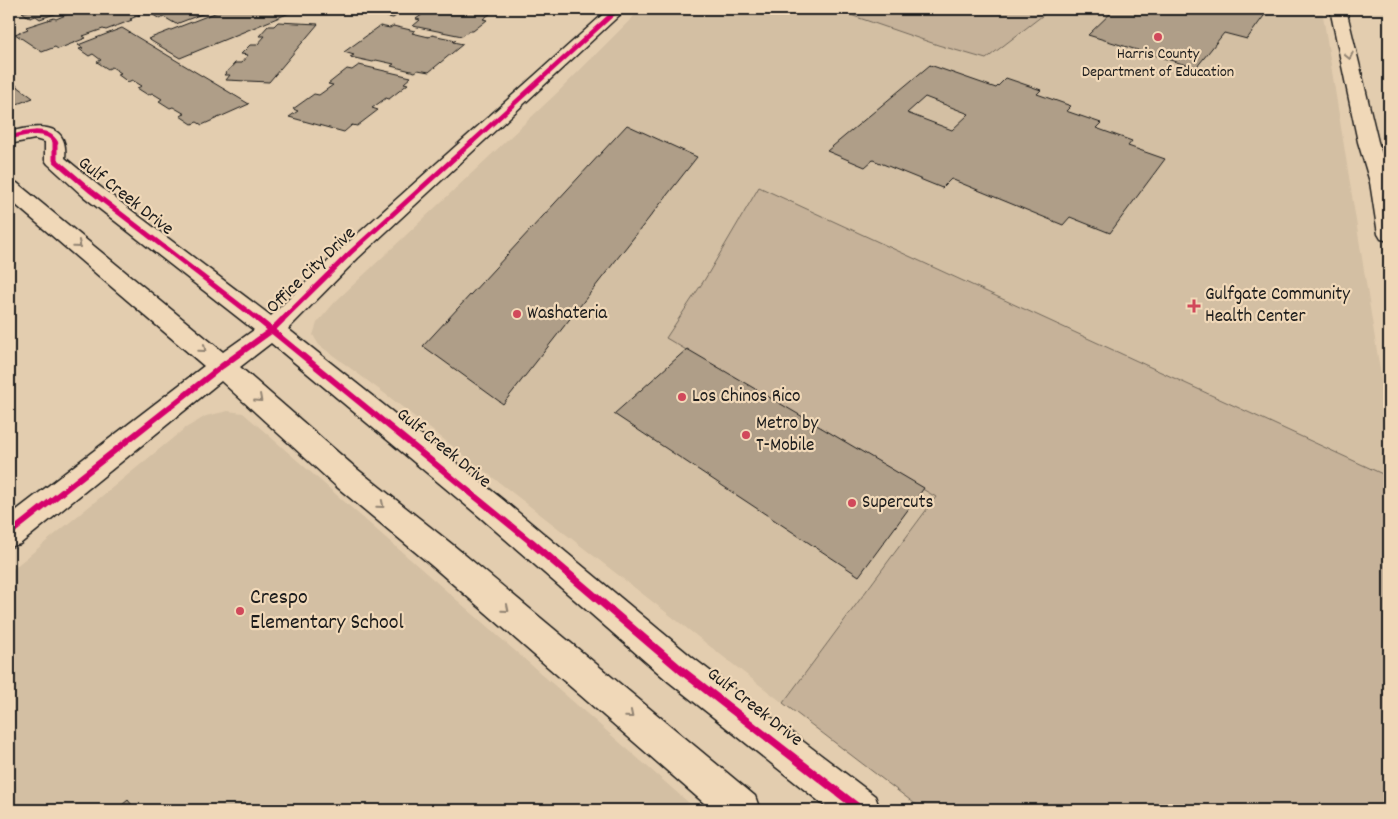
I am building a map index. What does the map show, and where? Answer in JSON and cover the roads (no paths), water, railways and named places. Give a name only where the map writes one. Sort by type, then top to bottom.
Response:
[{"type":"street","name":"Office City Drive","points":[[9,534],[222,366],[272,330],[350,253],[618,9]]},
{"type":"street","points":[[1338,9],[1368,142],[1385,191],[1389,234]]},
{"type":"street","name":"Gulf Creek Drive","points":[[9,138],[32,133],[48,134],[53,137],[56,145],[55,160],[91,191],[272,330],[491,508],[681,670],[861,810]]},
{"type":"street","points":[[9,188],[222,366],[347,478],[442,555],[741,810]]},
{"type":"place","name":"Harris County Department of Education","points":[[1158,37]]},
{"type":"place","name":"Gulfgate Community Health Center","points":[[1194,306]]},
{"type":"place","name":"Washateria","points":[[517,314]]},
{"type":"place","name":"Los Chinos Rico","points":[[682,397]]},
{"type":"place","name":"Metro by T-Mobile","points":[[746,435]]},
{"type":"place","name":"Supercuts","points":[[852,503]]},
{"type":"place","name":"Crespo Elementary School","points":[[240,611]]}]
